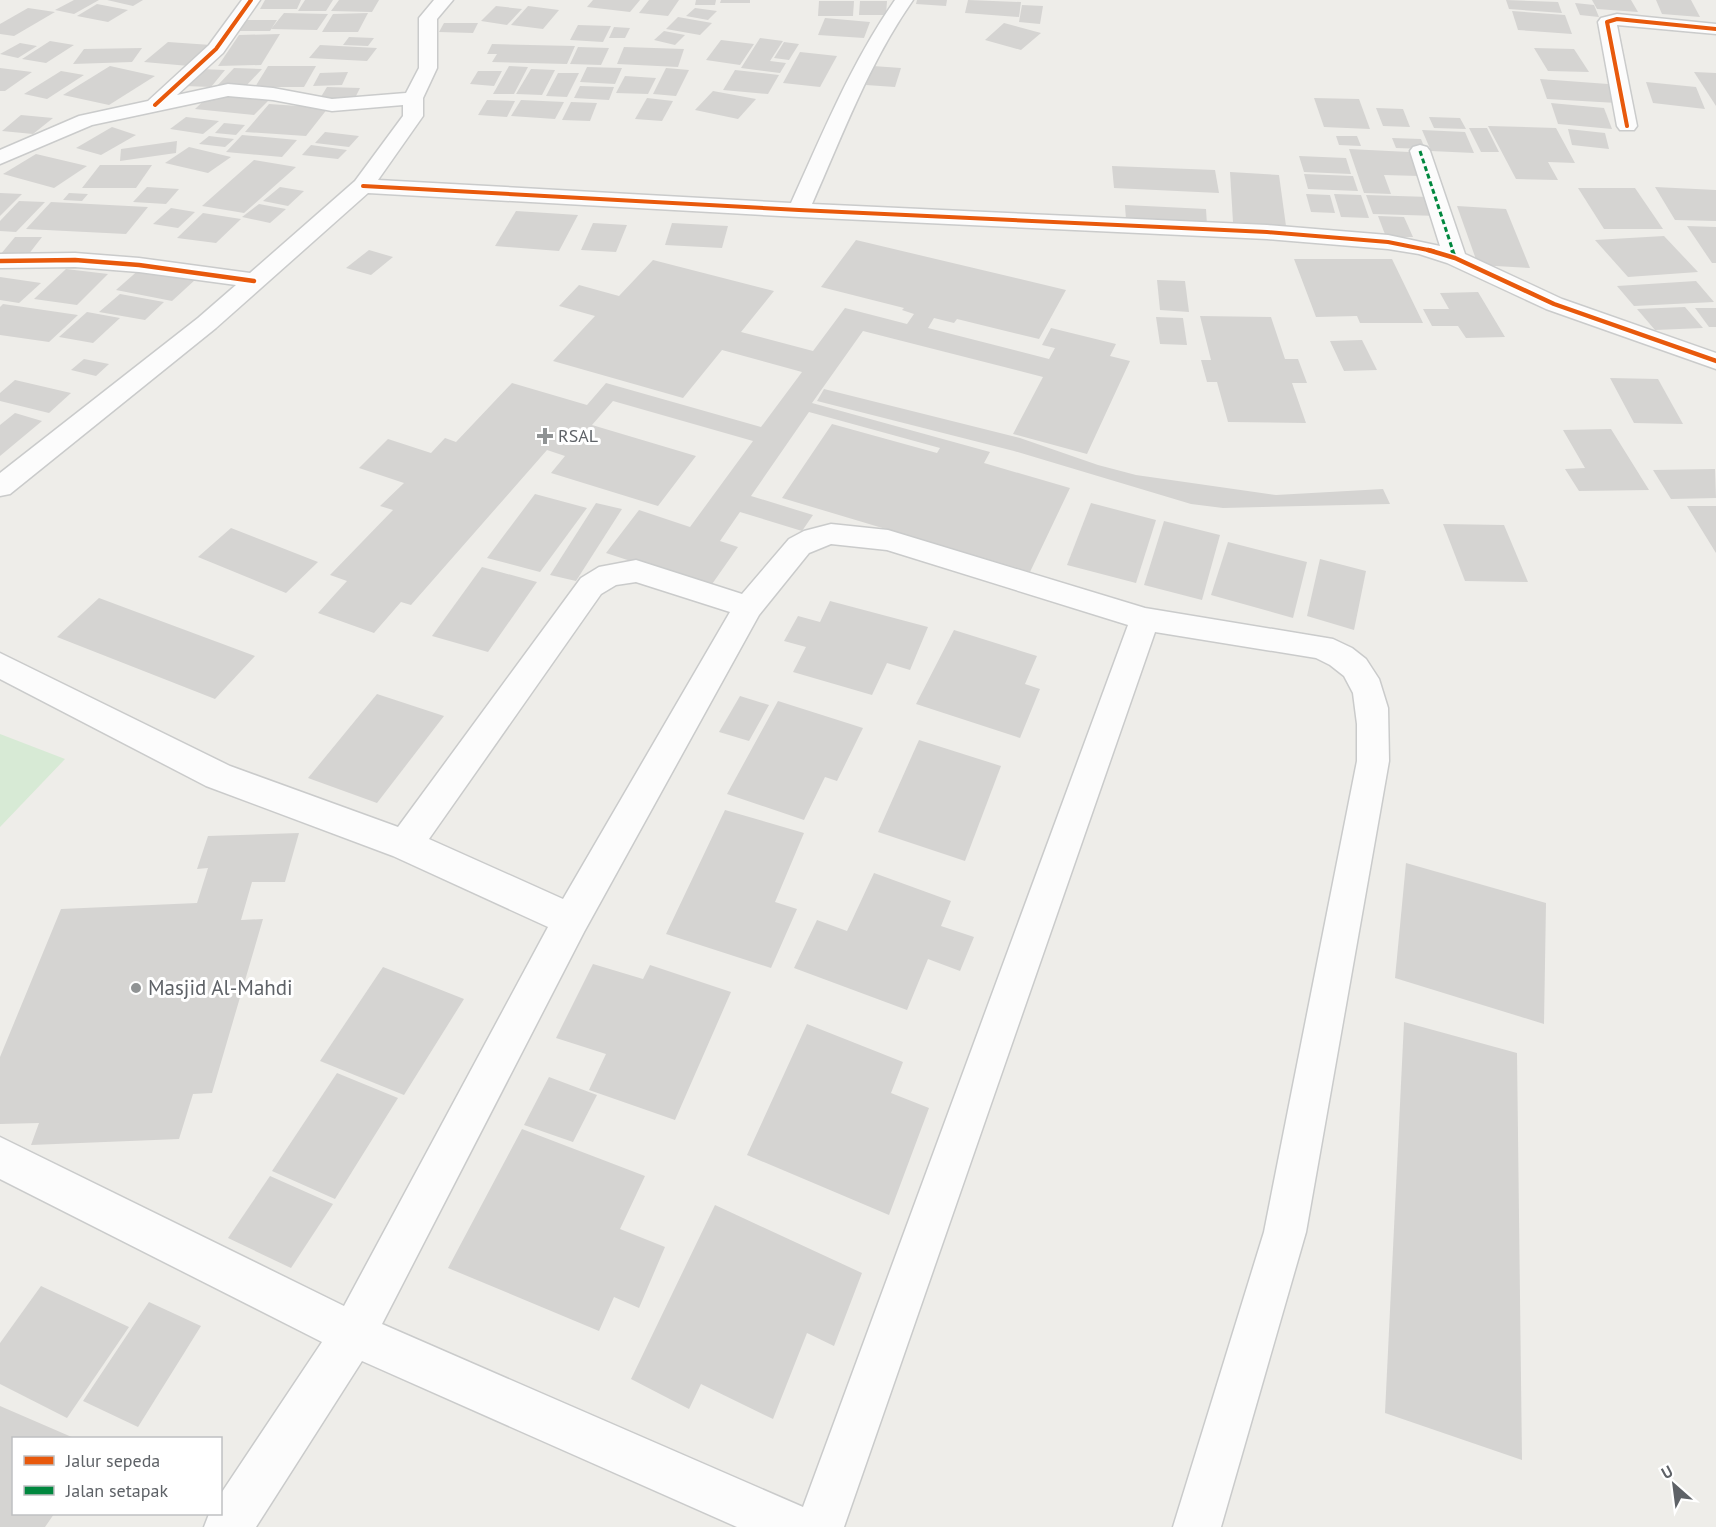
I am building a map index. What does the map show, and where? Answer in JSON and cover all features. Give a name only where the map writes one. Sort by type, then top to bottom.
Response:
[{"type":"street","points":[[155,105],[216,49],[251,0]]},
{"type":"street","points":[[0,487],[198,331],[363,186],[413,116],[413,98],[428,68],[428,18],[444,0]]},
{"type":"street","points":[[799,210],[862,69],[890,18],[904,0]]},
{"type":"street","points":[[1627,126],[1607,22],[1617,18],[1716,28]]},
{"type":"street","points":[[0,158],[86,120],[228,90],[273,94],[332,105],[413,98]]},
{"type":"street","points":[[1420,151],[1455,258]]},
{"type":"street","points":[[363,186],[799,210],[1267,232],[1388,242],[1423,248],[1455,258],[1554,304],[1716,361]]},
{"type":"street","points":[[0,261],[75,260],[139,265],[254,281]]},
{"type":"street","points":[[228,1527],[353,1334],[571,920],[748,607],[799,546],[814,538],[831,534],[888,540],[1145,619],[1322,647],[1341,655],[1361,674],[1371,692],[1373,761],[1285,1232],[1197,1527]]},
{"type":"street","points":[[405,845],[591,586],[609,575],[636,570],[748,607]]},
{"type":"street","points":[[820,1527],[1145,619]]},
{"type":"street","points":[[0,665],[218,776],[405,845],[571,920]]},
{"type":"street","points":[[0,1157],[353,1334],[793,1527]]},
{"type":"green space","points":[[0,734],[65,759],[0,827]]},
{"type":"building","points":[[74,0],[99,0],[74,14],[55,10]]},
{"type":"building","points":[[107,0],[143,0],[133,6]]},
{"type":"building","points":[[265,0],[301,0],[297,9],[260,9]]},
{"type":"building","points":[[305,0],[333,0],[326,11],[298,11]]},
{"type":"building","points":[[339,0],[379,0],[372,12],[331,11]]},
{"type":"building","points":[[593,0],[640,0],[630,12],[587,7]]},
{"type":"building","points":[[649,0],[679,0],[668,16],[639,13]]},
{"type":"building","points":[[696,0],[716,0],[715,5],[695,5]]},
{"type":"building","points":[[721,0],[750,0],[750,3],[720,3]]},
{"type":"building","points":[[917,0],[947,0],[946,6],[916,4]]},
{"type":"building","points":[[968,0],[1021,2],[1019,17],[965,13]]},
{"type":"building","points":[[1506,0],[1558,2],[1562,13],[1509,9]]},
{"type":"building","points":[[1592,0],[1631,0],[1638,12],[1597,9]]},
{"type":"building","points":[[1656,0],[1691,0],[1700,17],[1662,14]]},
{"type":"building","points":[[819,1],[854,1],[853,16],[818,16]]},
{"type":"building","points":[[860,1],[887,1],[886,15],[859,15]]},
{"type":"building","points":[[1575,3],[1594,5],[1599,17],[1580,15]]},
{"type":"building","points":[[97,4],[128,10],[108,22],[77,16]]},
{"type":"building","points":[[1022,5],[1043,6],[1040,24],[1019,22]]},
{"type":"building","points":[[496,6],[522,9],[507,25],[481,21]]},
{"type":"building","points":[[528,6],[559,10],[543,29],[511,25]]},
{"type":"building","points":[[28,8],[55,12],[14,36],[0,34],[0,24]]},
{"type":"building","points":[[695,8],[717,11],[708,20],[686,16]]},
{"type":"building","points":[[1512,11],[1565,15],[1572,34],[1518,30]]},
{"type":"building","points":[[284,13],[328,14],[317,30],[271,29]]},
{"type":"building","points":[[368,13],[358,32],[322,32],[333,14]]},
{"type":"building","points":[[678,17],[712,23],[700,35],[666,29]]},
{"type":"building","points":[[825,18],[870,22],[864,38],[818,35]]},
{"type":"building","points":[[242,20],[277,20],[270,31],[234,31]]},
{"type":"building","points":[[444,23],[478,23],[473,33],[439,32]]},
{"type":"building","points":[[1004,23],[1041,33],[1021,50],[985,40]]},
{"type":"building","points":[[578,25],[611,26],[603,42],[570,40]]},
{"type":"building","points":[[614,27],[630,28],[625,38],[609,38]]},
{"type":"building","points":[[664,31],[685,35],[675,45],[654,40]]},
{"type":"building","points":[[280,34],[261,65],[218,66],[239,35]]},
{"type":"building","points":[[349,37],[374,38],[368,46],[343,45]]},
{"type":"building","points":[[760,38],[783,41],[770,61],[786,63],[780,73],[741,68]]},
{"type":"building","points":[[721,40],[754,44],[740,65],[706,60]]},
{"type":"building","points":[[50,41],[74,45],[46,63],[22,59]]},
{"type":"building","points":[[168,42],[211,45],[189,66],[144,62]]},
{"type":"building","points":[[784,42],[799,44],[789,60],[774,58]]},
{"type":"building","points":[[20,43],[37,46],[18,58],[0,54]]},
{"type":"building","points":[[492,44],[575,46],[567,64],[492,62],[497,54],[487,54]]},
{"type":"building","points":[[320,45],[377,48],[367,61],[309,58]]},
{"type":"building","points":[[578,47],[609,48],[601,65],[570,64]]},
{"type":"building","points":[[624,47],[684,49],[678,67],[617,64]]},
{"type":"building","points":[[142,48],[132,62],[73,64],[84,49]]},
{"type":"building","points":[[1534,48],[1574,49],[1589,72],[1548,71]]},
{"type":"building","points":[[800,52],[837,56],[820,87],[783,83]]},
{"type":"building","points":[[110,66],[155,76],[109,105],[63,95]]},
{"type":"building","points":[[268,66],[316,66],[304,87],[255,87]]},
{"type":"building","points":[[509,66],[528,67],[514,94],[493,94]]},
{"type":"building","points":[[873,66],[901,68],[895,87],[866,85]]},
{"type":"building","points":[[587,67],[622,68],[615,84],[580,82]]},
{"type":"building","points":[[0,68],[32,72],[5,91],[0,91]]},
{"type":"building","points":[[234,68],[262,69],[245,87],[217,86]]},
{"type":"building","points":[[666,68],[689,70],[676,96],[653,94]]},
{"type":"building","points":[[200,69],[225,70],[211,87],[185,86]]},
{"type":"building","points":[[531,69],[555,70],[542,95],[516,94]]},
{"type":"building","points":[[735,70],[779,75],[768,94],[723,90]]},
{"type":"building","points":[[61,71],[84,75],[47,99],[24,94]]},
{"type":"building","points":[[478,71],[502,71],[494,86],[470,84]]},
{"type":"building","points":[[348,72],[342,85],[313,86],[320,73]]},
{"type":"building","points":[[1694,72],[1716,73],[1716,106]]},
{"type":"building","points":[[558,73],[579,73],[567,97],[546,96]]},
{"type":"building","points":[[625,76],[656,78],[648,94],[616,93]]},
{"type":"building","points":[[1540,79],[1608,84],[1617,103],[1547,99]]},
{"type":"building","points":[[1646,82],[1696,87],[1705,109],[1653,103]]},
{"type":"building","points":[[580,86],[614,87],[609,100],[574,98]]},
{"type":"building","points":[[327,87],[360,88],[354,100],[319,100]]},
{"type":"building","points":[[713,91],[756,99],[738,119],[695,110]]},
{"type":"building","points":[[211,94],[269,100],[254,115],[195,109]]},
{"type":"building","points":[[647,98],[673,101],[662,121],[635,119]]},
{"type":"building","points":[[1314,98],[1359,99],[1370,129],[1324,127]]},
{"type":"building","points":[[487,100],[515,101],[507,117],[478,115]]},
{"type":"building","points":[[521,100],[564,102],[555,119],[511,116]]},
{"type":"building","points":[[571,102],[597,103],[590,121],[562,120]]},
{"type":"building","points":[[1551,103],[1604,108],[1612,129],[1558,124]]},
{"type":"building","points":[[269,104],[328,108],[306,136],[245,132]]},
{"type":"building","points":[[1376,108],[1403,109],[1410,127],[1383,126]]},
{"type":"building","points":[[21,115],[53,118],[33,134],[2,131]]},
{"type":"building","points":[[186,117],[219,121],[203,134],[170,129]]},
{"type":"building","points":[[1429,117],[1460,118],[1466,129],[1434,128]]},
{"type":"building","points":[[224,123],[245,125],[236,135],[215,133]]},
{"type":"building","points":[[1488,126],[1556,128],[1575,163],[1548,162],[1558,180],[1516,179]]},
{"type":"building","points":[[112,127],[136,135],[101,155],[76,148]]},
{"type":"building","points":[[1469,128],[1487,128],[1499,152],[1481,152]]},
{"type":"building","points":[[1568,129],[1605,133],[1609,149],[1572,145]]},
{"type":"building","points":[[1422,130],[1465,132],[1474,153],[1431,151]]},
{"type":"building","points":[[325,132],[359,136],[349,147],[315,143]]},
{"type":"building","points":[[242,135],[297,140],[282,157],[226,152]]},
{"type":"building","points":[[209,136],[234,139],[225,147],[199,144]]},
{"type":"building","points":[[1336,136],[1357,136],[1361,146],[1339,145]]},
{"type":"building","points":[[1392,138],[1421,139],[1425,149],[1396,148]]},
{"type":"building","points":[[177,141],[176,153],[120,161],[121,149]]},
{"type":"building","points":[[311,145],[347,150],[338,159],[302,155]]},
{"type":"building","points":[[189,147],[231,157],[208,173],[165,163]]},
{"type":"building","points":[[1349,149],[1409,152],[1419,176],[1384,175],[1391,194],[1364,193]]},
{"type":"building","points":[[36,154],[87,166],[54,188],[3,174]]},
{"type":"building","points":[[1299,156],[1346,158],[1351,174],[1304,172]]},
{"type":"building","points":[[254,160],[296,167],[244,213],[202,206]]},
{"type":"building","points":[[100,165],[152,165],[136,188],[82,188]]},
{"type":"building","points":[[1112,166],[1215,170],[1219,193],[1114,188]]},
{"type":"building","points":[[1230,172],[1279,175],[1286,226],[1233,222]]},
{"type":"building","points":[[1304,174],[1353,176],[1358,191],[1308,189]]},
{"type":"building","points":[[147,187],[179,189],[166,204],[133,202]]},
{"type":"building","points":[[280,187],[304,191],[288,206],[263,201]]},
{"type":"building","points":[[1655,187],[1716,190],[1716,221],[1675,220]]},
{"type":"building","points":[[1578,188],[1635,188],[1663,229],[1604,229]]},
{"type":"building","points":[[0,193],[22,194],[0,216]]},
{"type":"building","points":[[69,193],[88,194],[82,201],[63,200]]},
{"type":"building","points":[[1306,194],[1330,195],[1335,213],[1311,212]]},
{"type":"building","points":[[1334,194],[1361,195],[1369,218],[1341,217]]},
{"type":"building","points":[[1366,195],[1430,197],[1438,216],[1373,214]]},
{"type":"building","points":[[19,201],[45,202],[16,232],[0,231],[0,221]]},
{"type":"building","points":[[51,202],[148,207],[126,234],[26,229]]},
{"type":"building","points":[[259,204],[286,209],[270,223],[242,217]]},
{"type":"building","points":[[1125,205],[1206,209],[1207,225],[1126,220]]},
{"type":"building","points":[[1457,206],[1506,209],[1530,268],[1478,265]]},
{"type":"building","points":[[171,208],[195,212],[178,228],[153,224]]},
{"type":"building","points":[[516,211],[578,215],[559,251],[495,246]]},
{"type":"building","points":[[203,213],[241,219],[216,243],[177,238]]},
{"type":"building","points":[[1378,216],[1404,217],[1413,237],[1386,237]]},
{"type":"building","points":[[593,223],[627,225],[616,252],[581,250]]},
{"type":"building","points":[[672,223],[728,226],[722,248],[665,245]]},
{"type":"building","points":[[1687,226],[1716,227],[1716,263],[1712,263]]},
{"type":"building","points":[[1664,236],[1698,272],[1628,277],[1595,240]]},
{"type":"building","points":[[15,237],[42,237],[28,255],[0,255]]},
{"type":"building","name":"RSAL","points":[[856,240],[1066,290],[1039,339],[957,319],[954,323],[934,318],[928,328],[1049,359],[1055,348],[1042,345],[1051,328],[1116,344],[1110,356],[1130,361],[1087,454],[1013,434],[1043,377],[863,331],[812,403],[990,452],[984,463],[1070,488],[1030,572],[782,498],[832,424],[937,453],[940,448],[809,412],[751,496],[813,515],[802,531],[740,512],[720,541],[738,547],[710,587],[606,553],[639,510],[690,527],[753,441],[613,401],[592,425],[696,456],[658,506],[551,473],[565,456],[547,450],[411,605],[401,602],[374,633],[318,613],[347,581],[330,575],[393,510],[380,506],[404,483],[359,468],[388,439],[431,453],[445,438],[456,442],[512,383],[587,405],[606,383],[761,427],[802,372],[722,350],[683,398],[553,361],[595,316],[559,306],[579,285],[619,296],[653,260],[774,291],[741,332],[813,351],[845,308],[907,324],[914,314],[902,310],[904,308],[821,287]]},
{"type":"building","points":[[369,250],[393,257],[371,275],[346,268]]},
{"type":"building","points":[[1294,259],[1392,259],[1423,323],[1360,323],[1357,316],[1316,317]]},
{"type":"building","points":[[141,268],[196,279],[172,301],[116,290]]},
{"type":"building","points":[[66,269],[108,274],[77,305],[34,299]]},
{"type":"building","points":[[0,277],[41,283],[19,303],[0,300]]},
{"type":"building","points":[[1157,280],[1185,281],[1189,312],[1160,310]]},
{"type":"building","points":[[1696,281],[1714,302],[1634,306],[1617,286]]},
{"type":"building","points":[[1478,292],[1505,337],[1466,338],[1458,326],[1432,326],[1423,309],[1449,309],[1440,293]]},
{"type":"building","points":[[120,294],[164,302],[145,320],[99,312]]},
{"type":"building","points":[[3,304],[78,315],[49,342],[0,335],[0,307]]},
{"type":"building","points":[[1685,307],[1703,328],[1655,330],[1637,309]]},
{"type":"building","points":[[1695,308],[1716,308],[1716,327],[1709,327]]},
{"type":"building","points":[[87,312],[120,318],[93,343],[59,337]]},
{"type":"building","points":[[1200,316],[1271,317],[1285,359],[1298,359],[1307,383],[1292,383],[1306,423],[1228,422],[1217,382],[1207,382],[1201,360],[1211,360]]},
{"type":"building","points":[[1156,317],[1183,318],[1187,345],[1160,344]]},
{"type":"building","points":[[1362,340],[1377,370],[1344,371],[1330,341]]},
{"type":"building","points":[[84,359],[109,364],[96,376],[71,370]]},
{"type":"building","points":[[1610,378],[1658,379],[1683,424],[1634,423]]},
{"type":"building","points":[[15,380],[71,393],[49,413],[0,401],[0,393]]},
{"type":"building","points":[[824,389],[1020,438],[1098,465],[1136,475],[1276,495],[1383,489],[1390,504],[1223,508],[1191,504],[1014,451],[817,401]]},
{"type":"building","points":[[15,413],[42,421],[0,456],[0,425]]},
{"type":"building","points":[[1611,429],[1649,490],[1579,491],[1565,469],[1585,468],[1563,430]]},
{"type":"building","points":[[1715,469],[1716,498],[1671,499],[1653,470]]},
{"type":"building","points":[[535,494],[587,508],[540,572],[487,558]]},
{"type":"building","points":[[596,503],[622,509],[576,581],[550,575]]},
{"type":"building","points":[[1091,503],[1156,520],[1136,583],[1067,565]]},
{"type":"building","points":[[1687,506],[1716,506],[1716,553]]},
{"type":"building","points":[[1164,521],[1220,535],[1202,600],[1144,585]]},
{"type":"building","points":[[1443,524],[1504,525],[1528,582],[1465,581]]},
{"type":"building","points":[[231,528],[318,562],[286,593],[198,557]]},
{"type":"building","points":[[1228,542],[1307,562],[1293,618],[1211,595]]},
{"type":"building","points":[[1320,559],[1366,571],[1354,630],[1307,616]]},
{"type":"building","points":[[482,567],[537,582],[488,652],[432,636]]},
{"type":"building","points":[[99,598],[255,656],[215,699],[57,637]]},
{"type":"building","points":[[830,601],[928,627],[910,670],[887,663],[872,695],[793,672],[806,647],[784,641],[798,616],[820,622]]},
{"type":"building","points":[[954,630],[1037,656],[1025,684],[1040,689],[1020,738],[916,704]]},
{"type":"building","points":[[377,694],[444,716],[377,803],[308,778]]},
{"type":"building","points":[[740,696],[769,705],[749,741],[719,732]]},
{"type":"building","points":[[778,701],[863,728],[837,781],[825,777],[804,820],[727,794]]},
{"type":"building","points":[[919,740],[1001,766],[965,861],[878,832]]},
{"type":"building","points":[[725,810],[804,833],[775,902],[797,909],[771,968],[666,934]]},
{"type":"building","name":"Masjid Al-Mahdi","points":[[299,833],[285,882],[252,882],[241,920],[263,919],[212,1093],[193,1094],[179,1139],[31,1145],[39,1123],[0,1124],[0,1057],[61,909],[197,903],[208,868],[197,869],[208,836]]},
{"type":"building","points":[[1406,863],[1546,903],[1544,1024],[1395,978]]},
{"type":"building","points":[[874,873],[951,901],[941,926],[974,937],[960,971],[928,959],[907,1010],[794,968],[817,920],[847,931]]},
{"type":"building","points":[[593,964],[643,979],[650,965],[731,992],[675,1120],[589,1090],[606,1054],[556,1038]]},
{"type":"building","points":[[383,967],[464,999],[404,1095],[320,1061]]},
{"type":"building","points":[[1404,1022],[1517,1053],[1522,1460],[1385,1413]]},
{"type":"building","points":[[807,1024],[903,1062],[891,1093],[929,1108],[889,1215],[747,1155]]},
{"type":"building","points":[[337,1073],[398,1098],[335,1199],[272,1171]]},
{"type":"building","points":[[549,1077],[597,1095],[573,1142],[524,1125]]},
{"type":"building","points":[[522,1129],[645,1176],[620,1229],[665,1247],[639,1308],[614,1297],[599,1331],[448,1268]]},
{"type":"building","points":[[270,1176],[333,1204],[291,1268],[228,1238]]},
{"type":"building","points":[[715,1205],[862,1273],[834,1346],[807,1333],[773,1419],[701,1384],[689,1409],[631,1379]]},
{"type":"building","points":[[41,1286],[129,1327],[67,1418],[0,1384],[0,1343]]},
{"type":"building","points":[[149,1302],[201,1326],[138,1427],[83,1401]]},
{"type":"building","points":[[0,1406],[72,1437],[12,1437],[12,1515],[53,1515],[45,1527],[0,1527]]},
{"type":"marked path","points":[[1420,151],[1455,258]]},
{"type":"cycle path","points":[[155,105],[216,49],[251,0]]},
{"type":"cycle path","points":[[1627,126],[1607,22],[1617,19],[1716,29]]},
{"type":"cycle path","points":[[363,186],[799,210],[1267,232],[1388,242],[1423,248],[1455,258],[1554,304],[1716,361]]},
{"type":"cycle path","points":[[0,261],[75,260],[139,265],[254,281]]},
{"type":"place","name":"RSAL","points":[[545,436]]},
{"type":"place","name":"Masjid Al-Mahdi","points":[[136,988]]}]
